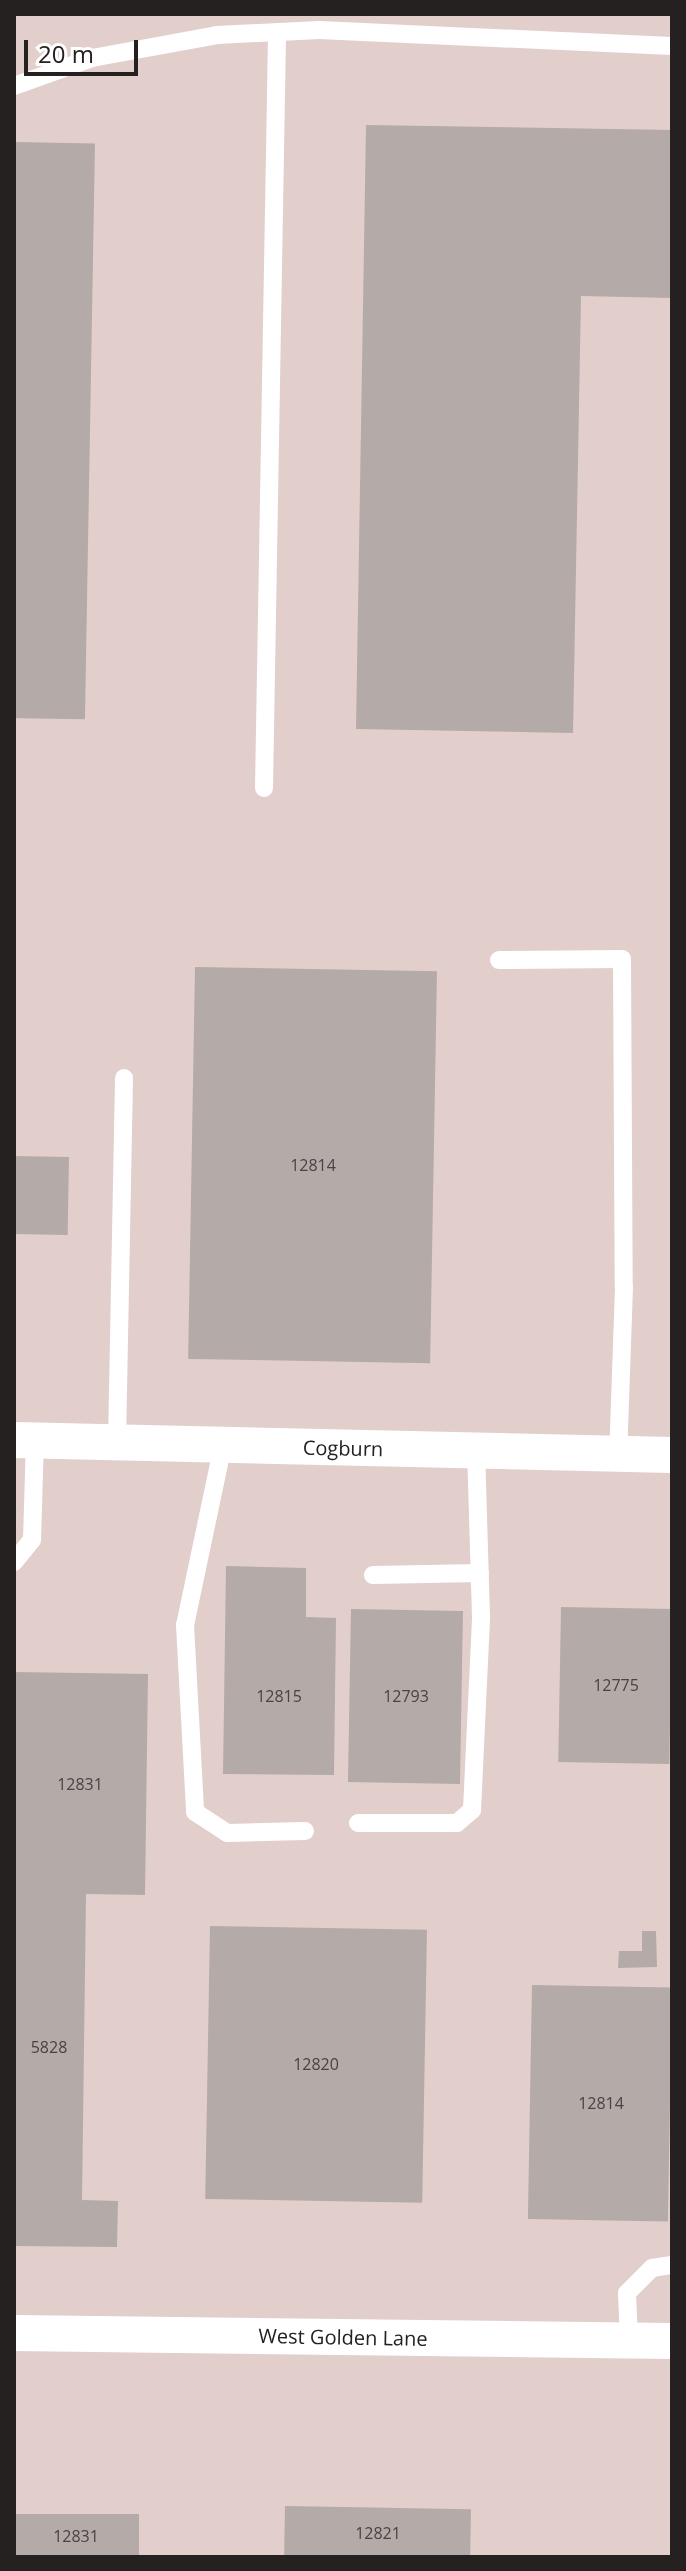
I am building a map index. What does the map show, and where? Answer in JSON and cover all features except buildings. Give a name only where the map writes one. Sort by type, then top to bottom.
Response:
[{"type":"street","name":"Cogburn","points":[[24,1440],[672,1455]]},
{"type":"street","name":"West Golden Lane","points":[[14,2333],[672,2341]]},
{"type":"lane","points":[[14,86],[92,58],[217,35],[319,30],[672,46]]},
{"type":"lane","points":[[264,788],[277,32]]},
{"type":"lane","points":[[499,960],[622,959],[624,1287],[618,1455]]},
{"type":"lane","points":[[117,1443],[124,1078]]},
{"type":"lane","points":[[14,1562],[32,1540],[24,1440]]},
{"type":"lane","points":[[223,1445],[185,1625],[195,1812],[227,1833],[305,1831]]},
{"type":"lane","points":[[358,1823],[457,1823],[472,1810],[480,1573],[476,1451]]},
{"type":"lane","points":[[373,1575],[480,1573]]},
{"type":"lane","points":[[629,2341],[627,2293],[652,2268],[672,2265]]},
{"type":"shaded area","points":[[14,14],[672,14],[672,2557],[14,2557]]}]
